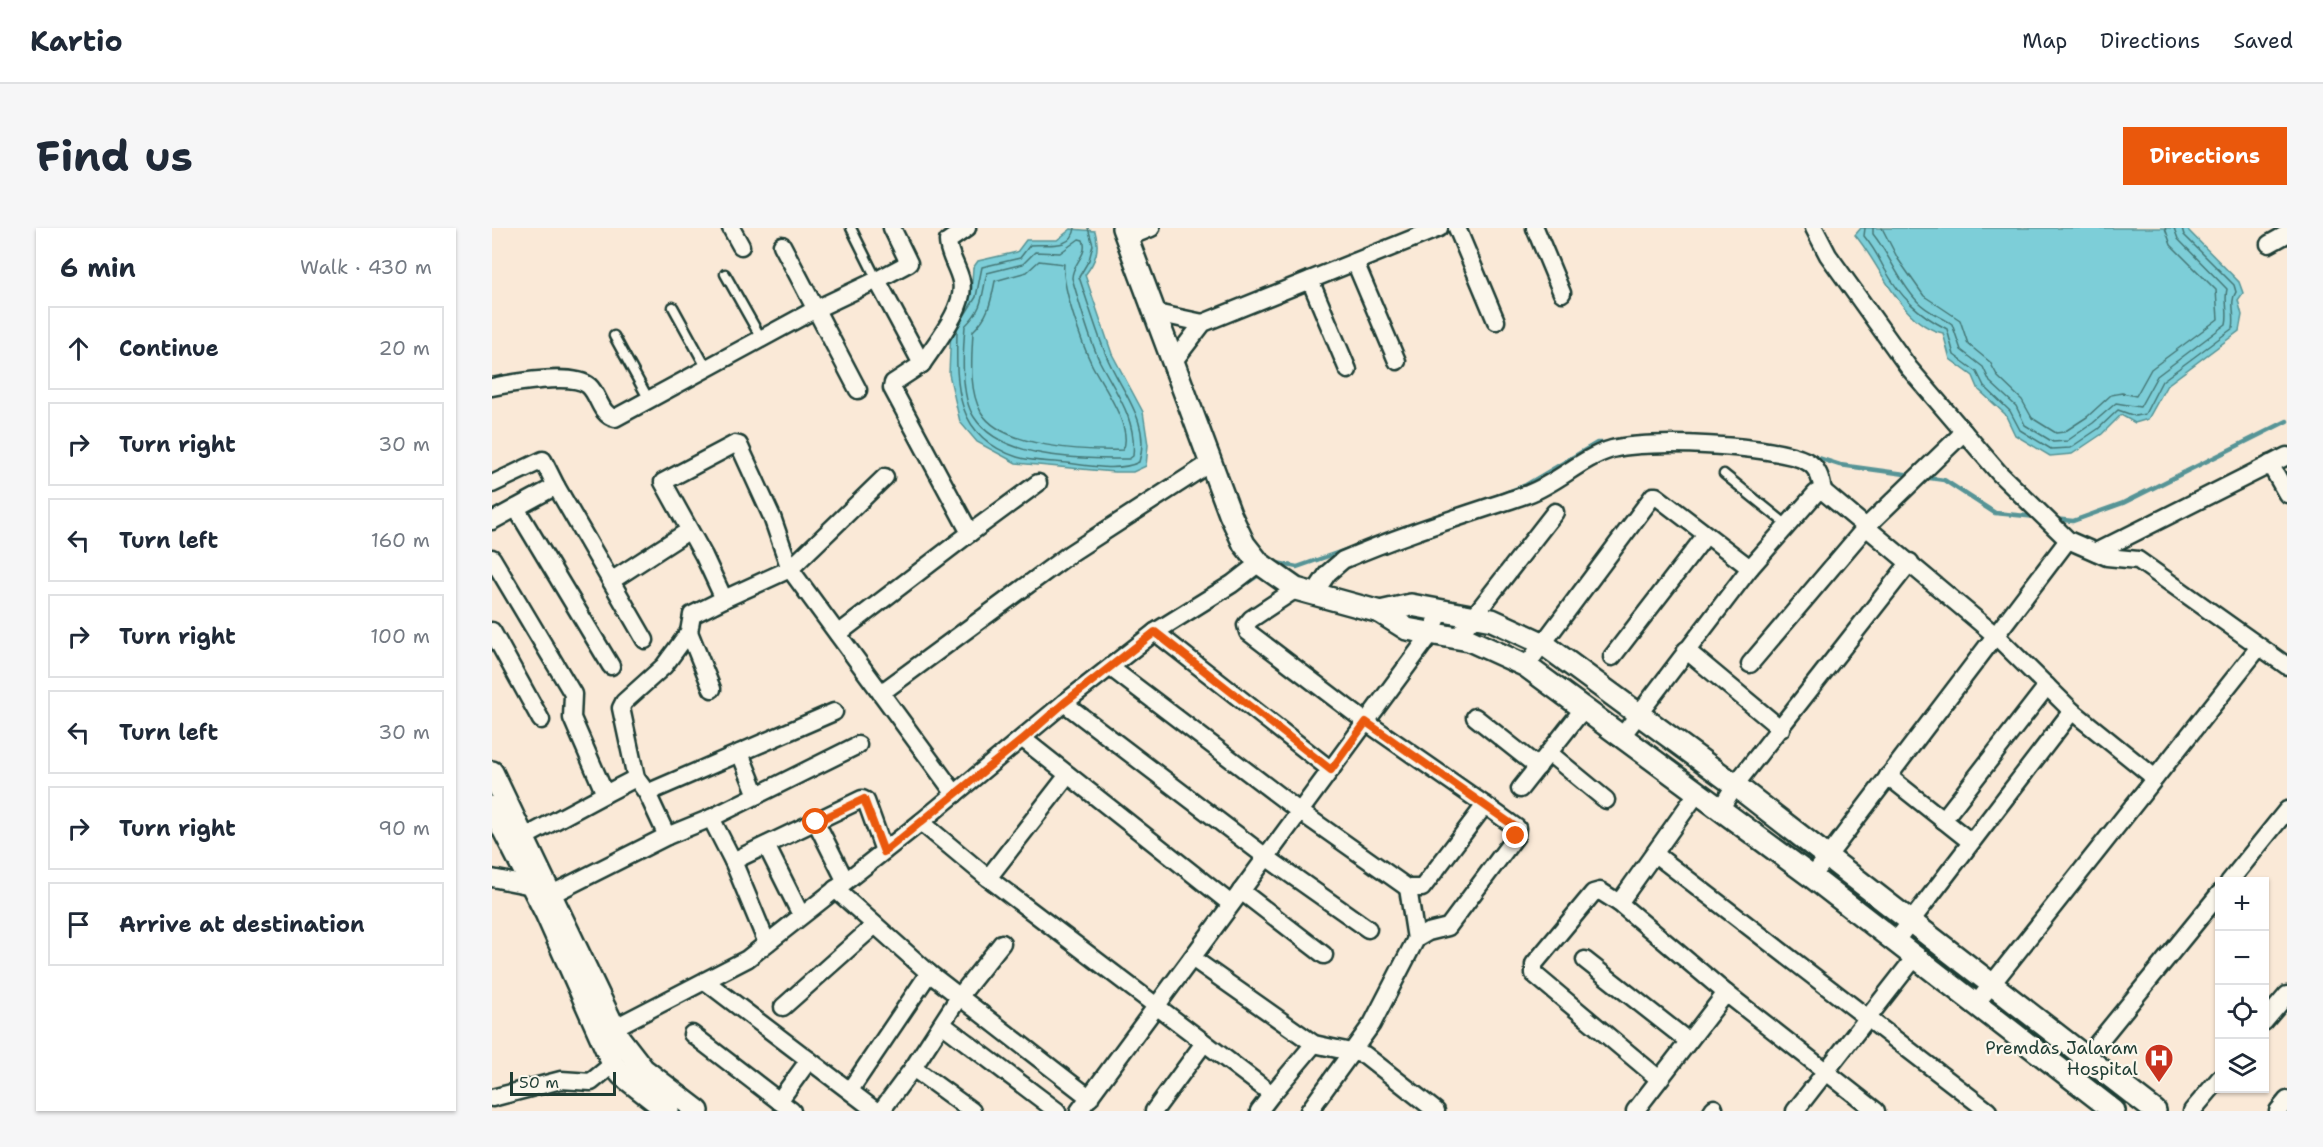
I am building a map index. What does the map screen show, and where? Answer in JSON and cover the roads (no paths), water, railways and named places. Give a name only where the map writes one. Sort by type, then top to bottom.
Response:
[{"type":"street","points":[[731,228],[741,246]]},
{"type":"street","points":[[492,387],[520,381],[578,380],[589,386],[606,414],[615,418],[760,338],[909,263],[892,228]]},
{"type":"street","points":[[967,228],[948,241],[962,284],[962,296],[950,321],[922,364],[893,383],[892,388],[970,533]]},
{"type":"street","points":[[1150,228],[1124,233],[1156,313],[1210,463],[1244,544],[1262,565],[1301,590],[1380,612],[1407,629],[1430,635],[1469,640],[1526,666],[1721,808],[1894,942],[1916,956],[2114,1111]]},
{"type":"street","points":[[1173,362],[1203,323],[1355,262],[1411,233],[1439,228]]},
{"type":"street","points":[[1457,228],[1496,321]]},
{"type":"street","points":[[1534,228],[1562,293]]},
{"type":"street","points":[[1814,228],[1828,255],[1909,368],[1999,473],[2068,540],[2107,557],[2138,560],[2287,666]]},
{"type":"street","points":[[2269,244],[2287,234]]},
{"type":"street","points":[[782,245],[858,390]]},
{"type":"street","points":[[1355,262],[1397,361]]},
{"type":"street","points":[[877,280],[922,364]]},
{"type":"street","points":[[1310,280],[1348,369]]},
{"type":"street","points":[[1156,313],[1203,323]]},
{"type":"street","points":[[1750,664],[1866,527],[1964,432]]},
{"type":"street","points":[[724,599],[704,556],[663,482],[735,444],[739,445],[772,517],[790,569],[955,794]]},
{"type":"street","points":[[1309,1111],[1382,1009],[1416,939],[1428,932],[1448,927],[1516,836],[1517,828],[1366,722],[1246,628],[1251,619],[1328,573],[1344,560],[1528,494],[1594,456],[1615,448],[1677,444],[1717,446],[1779,454],[1806,461],[1821,478],[1823,491],[1995,635],[2072,711],[2155,778]]},
{"type":"street","points":[[2096,552],[2287,456]]},
{"type":"street","points":[[492,484],[543,460],[645,640]]},
{"type":"street","points":[[880,693],[1071,553],[1210,463]]},
{"type":"street","points":[[2270,464],[2287,494]]},
{"type":"street","points":[[667,836],[647,794],[636,778],[621,708],[624,702],[664,666],[689,633],[692,615],[790,569],[885,477]]},
{"type":"street","points":[[838,634],[1038,483]]},
{"type":"street","points":[[492,521],[556,486]]},
{"type":"street","points":[[1622,736],[1686,650],[1786,524],[1816,493],[1823,491]]},
{"type":"street","points":[[1526,666],[1653,496],[1750,568]]},
{"type":"street","points":[[516,508],[611,666]]},
{"type":"street","points":[[1457,638],[1555,512]]},
{"type":"street","points":[[611,581],[682,535]]},
{"type":"street","points":[[1612,657],[1706,535]]},
{"type":"street","points":[[1812,877],[2068,540]]},
{"type":"street","points":[[492,558],[573,694],[572,718],[605,794]]},
{"type":"street","points":[[1721,808],[1736,785],[1910,562]]},
{"type":"street","points":[[607,1032],[747,959],[839,883],[884,852],[1064,703],[1112,668],[1155,632],[1262,565]]},
{"type":"street","points":[[1380,612],[1411,606],[1492,620],[1542,643],[1736,785],[2085,1059],[2155,1111]]},
{"type":"street","points":[[816,822],[839,883],[875,925],[1084,1105],[1430,635],[1441,611]]},
{"type":"street","points":[[492,631],[541,720]]},
{"type":"street","points":[[1155,632],[1331,770]]},
{"type":"street","points":[[689,633],[712,690]]},
{"type":"street","points":[[1976,1004],[2259,647]]},
{"type":"street","points":[[1686,650],[1781,729]]},
{"type":"street","points":[[1112,668],[1299,811],[1408,888],[1418,890],[1427,883],[1485,806]]},
{"type":"street","points":[[1943,820],[2047,686]]},
{"type":"street","points":[[1064,703],[1266,857],[1368,929]]},
{"type":"street","points":[[1520,789],[1584,708]]},
{"type":"street","points":[[1894,942],[2072,711]]},
{"type":"street","points":[[647,794],[834,712]]},
{"type":"street","points":[[1475,717],[1538,767]]},
{"type":"street","points":[[1023,739],[1068,775],[1236,897],[1324,955]]},
{"type":"street","points":[[552,894],[667,836],[711,818],[858,745]]},
{"type":"street","points":[[740,753],[757,795]]},
{"type":"street","points":[[1549,753],[1606,800]]},
{"type":"street","points":[[988,878],[1068,775]]},
{"type":"street","points":[[1888,776],[1971,842]]},
{"type":"street","points":[[525,837],[636,778]]},
{"type":"street","points":[[494,781],[525,837],[552,894],[607,1032],[613,1064],[622,1075],[668,1111]]},
{"type":"street","points":[[1619,903],[1698,792]]},
{"type":"street","points":[[733,861],[767,847],[864,799],[884,852]]},
{"type":"street","points":[[492,807],[607,1032],[643,1069],[698,1111]]},
{"type":"street","points":[[2233,877],[2287,810]]},
{"type":"street","points":[[711,818],[733,861],[767,943]]},
{"type":"street","points":[[921,822],[988,878],[1272,1094]]},
{"type":"street","points":[[767,847],[798,909]]},
{"type":"street","points":[[1655,854],[1866,1020],[1988,1111]]},
{"type":"street","points":[[492,878],[532,886]]},
{"type":"street","points":[[1408,888],[1416,939]]},
{"type":"street","points":[[1659,1078],[1538,979],[1533,968],[1593,893],[1600,891],[1619,903],[1726,993],[1826,1071],[1855,1105],[1876,1111]]},
{"type":"street","points":[[2070,1077],[2215,899]]},
{"type":"street","points":[[783,1007],[875,925]]},
{"type":"street","points":[[881,1111],[913,1068],[959,997],[1002,943]]},
{"type":"street","points":[[1796,1111],[1916,956]]},
{"type":"street","points":[[1192,958],[1314,1044],[1365,1055],[1436,1111]]},
{"type":"street","points":[[1585,960],[1688,1041]]},
{"type":"street","points":[[850,1090],[929,973]]},
{"type":"street","points":[[705,981],[876,1111]]},
{"type":"street","points":[[1635,1111],[1726,993]]},
{"type":"street","points":[[2269,1018],[2287,995]]},
{"type":"street","points":[[942,1024],[1057,1111]]},
{"type":"street","points":[[692,1034],[786,1106],[809,1060]]},
{"type":"street","points":[[1154,1111],[1204,1043]]},
{"type":"street","points":[[1259,1111],[1314,1044]]},
{"type":"street","points":[[492,1098],[561,1080],[591,1082],[613,1064]]},
{"type":"street","points":[[913,1068],[972,1111]]},
{"type":"street","points":[[2192,1111],[2215,1084]]},
{"type":"street","points":[[2278,1111],[2287,1100]]},
{"type":"lane","points":[[851,228],[877,280]]},
{"type":"lane","points":[[725,274],[760,338]]},
{"type":"lane","points":[[673,307],[706,368]]},
{"type":"lane","points":[[614,336],[648,398]]},
{"type":"lane","points":[[1724,474],[1786,524]]},
{"type":"water","points":[[1861,228],[2186,228],[2239,282],[2243,293],[2238,300],[2242,315],[2239,331],[2167,385],[2148,419],[2135,423],[2121,415],[2102,434],[2072,454],[2050,456],[2015,435],[2005,414],[1979,390],[1973,376],[1950,359],[1943,333],[1928,327],[1903,306],[1855,235]]},
{"type":"water","points":[[1071,229],[1095,231],[1096,254],[1085,275],[1112,354],[1143,412],[1148,445],[1146,466],[1133,472],[1016,463],[977,442],[960,422],[949,374],[951,327],[971,295],[973,268],[978,261],[1017,252],[1026,240],[1057,240]]},
{"type":"waterway","points":[[2054,519],[2073,521],[2123,503],[2287,421]]},
{"type":"waterway","points":[[1494,497],[1526,485],[1597,443],[1610,443]]},
{"type":"waterway","points":[[1812,456],[1840,465],[1912,475]]},
{"type":"waterway","points":[[1923,477],[1944,480],[1995,513],[2037,517]]},
{"type":"waterway","points":[[1274,565],[1277,563],[1297,567],[1351,548]]},
{"type":"waterway","points":[[1241,587],[1262,573]]},
{"type":"place","name":"Premdas Jalaram Hospital","points":[[2159,1084]]}]
